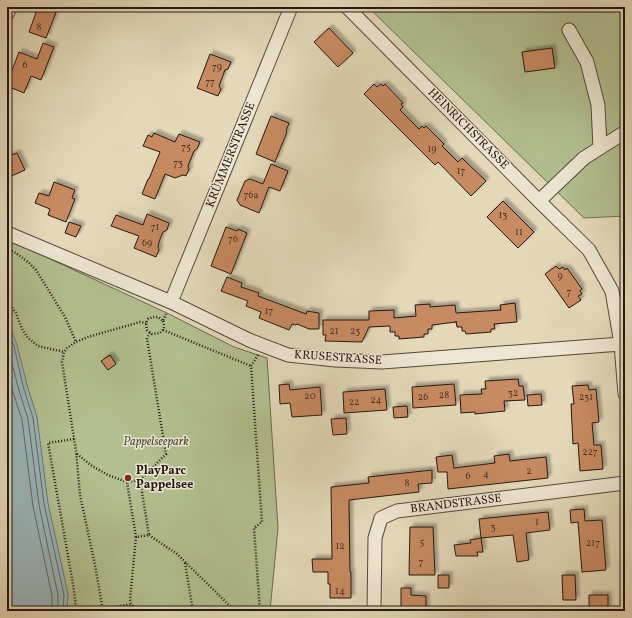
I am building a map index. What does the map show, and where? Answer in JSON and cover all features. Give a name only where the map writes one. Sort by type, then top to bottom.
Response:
[{"type":"street","points":[[7,14],[10,7]]},
{"type":"street","name":"KRÜMMERSTRASSE","points":[[171,302],[292,7]]},
{"type":"street","name":"HEINRICHSTRASSE","points":[[347,7],[589,250],[612,291],[621,344],[625,394]]},
{"type":"street","points":[[569,30],[587,62],[589,69],[598,105],[600,148]]},
{"type":"street","points":[[539,201],[584,158],[622,134],[625,134]]},
{"type":"street","name":"KRUSESTRASSE","points":[[7,233],[171,302],[249,340],[288,355],[334,360],[382,362],[621,344]]},
{"type":"street","name":"BRANDSTRASSE","points":[[374,611],[375,538],[381,518],[397,511],[625,483]]},
{"type":"path","points":[[7,249],[16,253],[36,270],[65,317],[76,342]]},
{"type":"path","points":[[7,300],[16,313],[22,329],[28,338],[38,346],[64,352]]},
{"type":"path","points":[[163,321],[158,317],[148,319],[146,324],[147,330],[152,334],[160,333],[163,330],[163,321],[171,302]]},
{"type":"path","points":[[103,610],[80,495],[74,439],[62,362],[64,352],[76,342],[140,322],[146,324]]},
{"type":"path","points":[[163,330],[251,366]]},
{"type":"path","points":[[76,454],[92,466],[108,475],[127,482],[140,480],[166,454],[147,339],[150,332]]},
{"type":"path","points":[[260,611],[254,528],[262,522],[251,366],[264,346]]},
{"type":"path","points":[[74,439],[48,443],[73,584],[76,611]]},
{"type":"path","points":[[140,480],[149,535]]},
{"type":"path","points":[[127,482],[136,537],[130,600],[131,604],[137,611]]},
{"type":"path","points":[[136,537],[149,535],[177,554],[235,611]]},
{"type":"path","points":[[185,562],[193,611]]},
{"type":"path","points":[[94,611],[131,604]]},
{"type":"green space","points":[[368,7],[625,7],[625,216],[584,218]]},
{"type":"green space","name":"Pappelseepark","points":[[7,239],[167,313],[234,347],[267,358],[278,528],[270,611],[7,611]]},
{"type":"water","points":[[7,318],[17,345],[37,417],[48,503],[68,594],[67,611],[7,611]]},
{"type":"building","points":[[38,7],[58,7],[46,38],[29,32]]},
{"type":"building","points":[[329,28],[353,53],[338,67],[314,42]]},
{"type":"building","points":[[43,43],[54,47],[41,80],[31,76],[24,93],[7,86],[7,81],[19,52],[37,59]]},
{"type":"building","points":[[552,48],[555,68],[525,72],[522,52]]},
{"type":"building","points":[[210,54],[231,62],[228,69],[225,70],[219,86],[221,89],[218,96],[197,88]]},
{"type":"building","points":[[374,84],[377,87],[381,84],[383,86],[385,84],[403,103],[401,104],[403,107],[400,110],[419,129],[422,126],[424,128],[426,126],[444,144],[442,146],[458,162],[462,158],[486,181],[471,196],[438,162],[435,165],[364,94]]},
{"type":"building","points":[[271,116],[289,123],[275,162],[256,154]]},
{"type":"building","points":[[154,133],[175,142],[179,134],[200,142],[197,149],[194,151],[186,176],[183,175],[175,178],[165,174],[155,199],[142,194],[160,152],[143,146],[148,135],[152,137]]},
{"type":"building","points":[[17,153],[25,170],[7,178],[7,157]]},
{"type":"building","points":[[271,164],[288,171],[280,191],[269,187],[259,213],[240,205],[237,200],[245,181],[250,179],[263,184]]},
{"type":"building","points":[[54,182],[75,190],[72,198],[75,199],[66,222],[48,215],[50,209],[35,203],[39,193],[49,196]]},
{"type":"building","points":[[503,201],[534,232],[518,248],[487,217]]},
{"type":"building","points":[[147,214],[169,223],[167,230],[163,232],[160,239],[158,246],[159,250],[156,257],[134,248],[139,236],[111,226],[116,215],[143,225]]},
{"type":"building","points":[[69,222],[81,226],[76,237],[65,233]]},
{"type":"building","points":[[226,227],[237,231],[238,229],[247,233],[231,274],[211,266]]},
{"type":"building","points":[[556,266],[559,269],[563,267],[565,270],[567,268],[582,289],[580,291],[582,294],[578,296],[581,300],[569,308],[545,274]]},
{"type":"building","points":[[227,277],[242,283],[241,287],[259,293],[258,296],[306,314],[307,311],[319,313],[319,329],[309,329],[297,324],[292,324],[289,330],[259,318],[261,312],[246,306],[248,301],[221,291]]},
{"type":"building","points":[[515,303],[517,322],[494,324],[495,329],[491,329],[491,332],[466,334],[465,331],[462,331],[462,327],[457,327],[456,321],[432,325],[432,329],[428,329],[428,334],[424,334],[424,337],[399,339],[399,336],[395,336],[395,332],[390,332],[390,326],[369,327],[362,342],[325,341],[326,335],[323,335],[323,320],[369,320],[369,311],[394,310],[394,318],[416,316],[415,305],[430,304],[430,307],[455,305],[456,313],[501,310],[500,305]]},
{"type":"building","points":[[110,355],[116,364],[108,370],[101,361]]},
{"type":"building","points":[[518,379],[519,386],[523,386],[525,400],[504,401],[505,411],[475,414],[475,412],[461,413],[460,395],[482,394],[481,389],[486,389],[485,381]]},
{"type":"building","points":[[289,384],[290,390],[320,387],[322,415],[292,417],[290,403],[280,404],[279,385]]},
{"type":"building","points":[[454,384],[456,405],[413,408],[412,387]]},
{"type":"building","points":[[588,385],[589,390],[596,389],[599,422],[592,423],[594,445],[601,445],[603,469],[580,471],[578,443],[573,444],[571,404],[574,404],[572,386]]},
{"type":"building","points":[[385,389],[387,410],[344,413],[343,392]]},
{"type":"building","points":[[541,394],[542,405],[528,406],[527,395]]},
{"type":"building","points":[[407,406],[408,417],[394,418],[393,407]]},
{"type":"building","points":[[346,418],[347,434],[333,435],[331,419]]},
{"type":"building","points":[[509,454],[510,461],[546,457],[548,478],[448,489],[447,472],[438,472],[436,457],[452,455],[454,468],[495,463],[494,456]]},
{"type":"building","points":[[432,470],[432,483],[418,484],[419,492],[349,500],[351,598],[330,598],[328,572],[313,572],[312,559],[332,559],[331,487],[369,483],[368,477]]},
{"type":"building","points":[[584,509],[585,521],[602,520],[606,570],[582,572],[578,522],[571,523],[570,510]]},
{"type":"building","points":[[548,512],[550,530],[526,533],[529,560],[517,562],[513,535],[481,538],[479,519]]},
{"type":"building","points":[[410,527],[433,527],[435,575],[409,575]]},
{"type":"building","points":[[481,538],[483,552],[477,552],[478,556],[456,556],[454,545],[471,543],[470,540]]},
{"type":"building","points":[[438,575],[449,575],[449,588],[438,588]]},
{"type":"building","points":[[562,575],[575,575],[576,600],[563,600]]},
{"type":"building","points":[[401,588],[411,588],[411,595],[426,596],[426,611],[401,611]]},
{"type":"building","points":[[589,595],[608,595],[608,611],[589,611]]},
{"type":"place","name":"PlayParc Pappelsee","points":[[128,478]]}]
